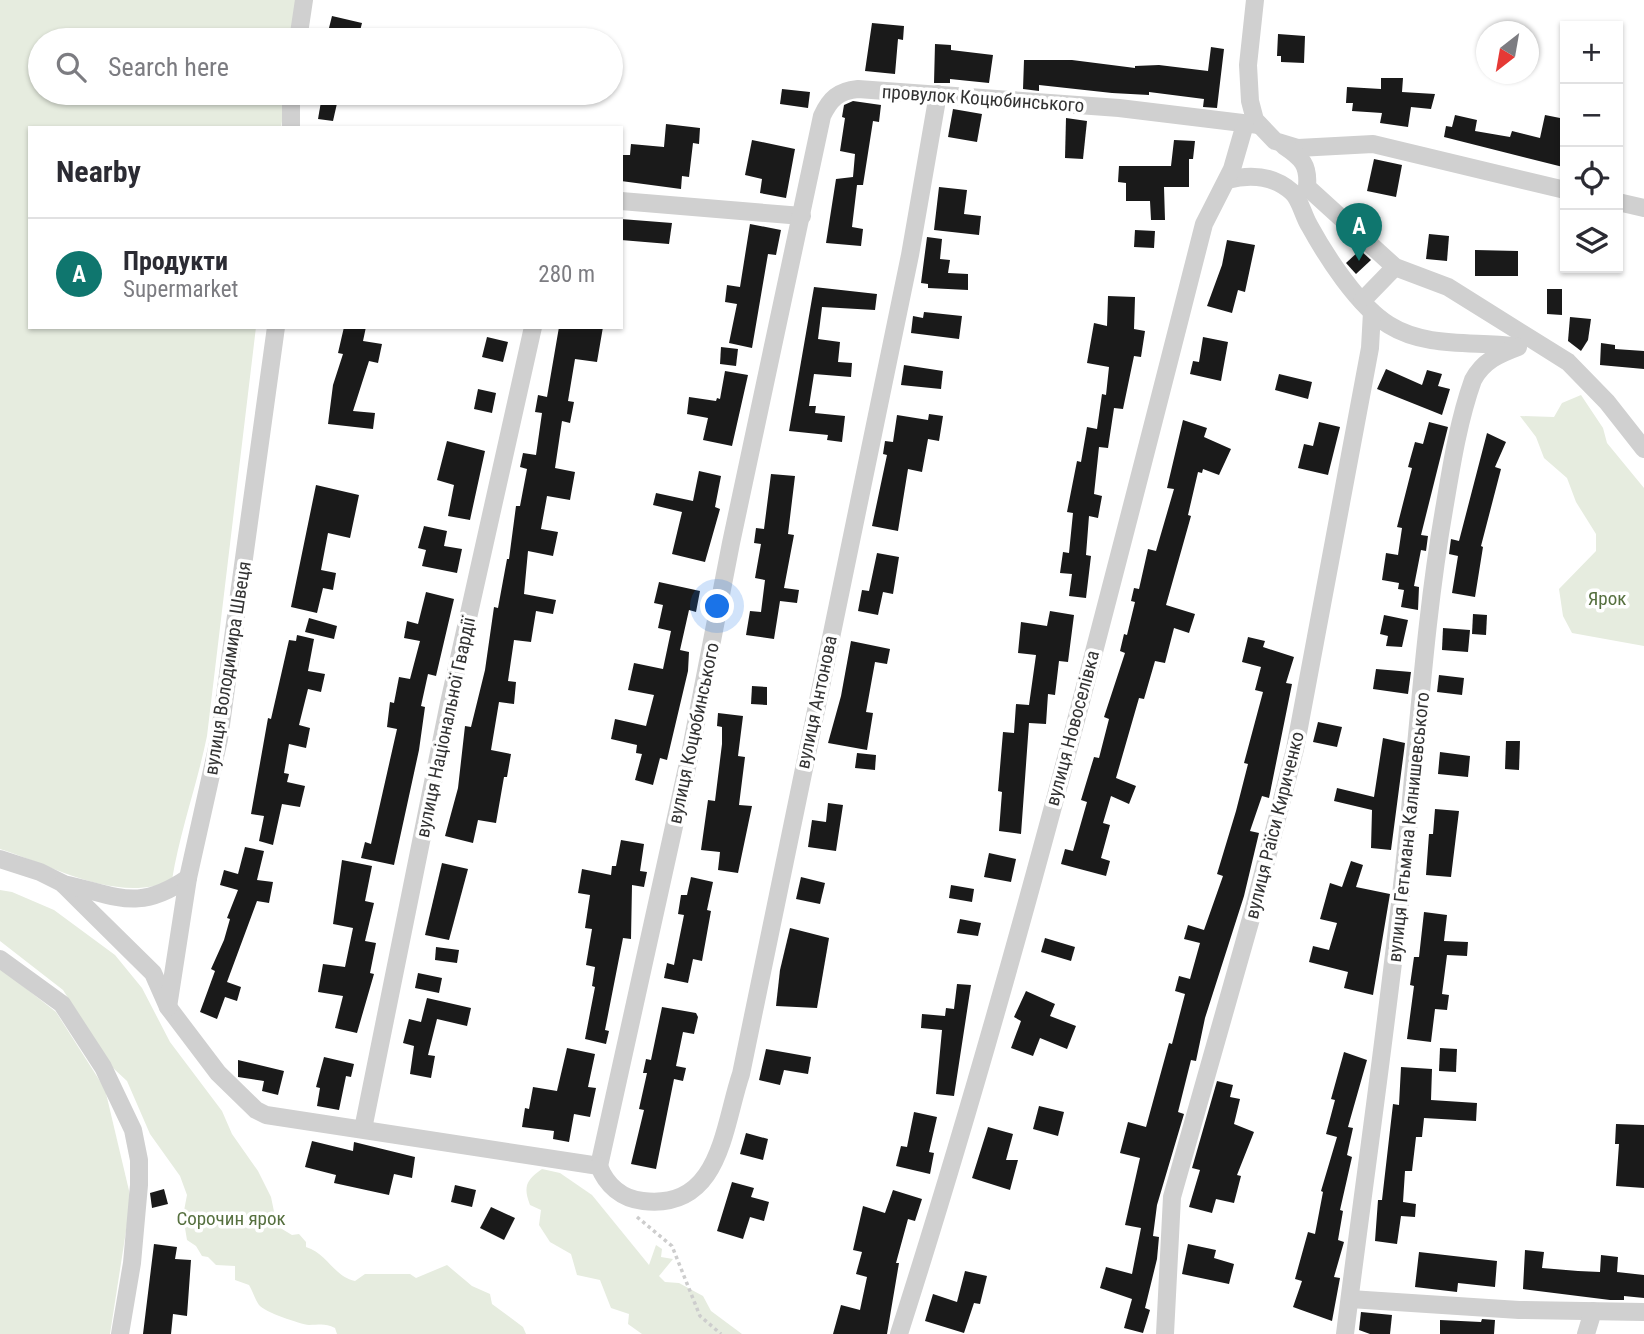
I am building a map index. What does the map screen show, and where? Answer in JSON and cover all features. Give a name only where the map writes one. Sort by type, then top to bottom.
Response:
[{"type":"street","points":[[300,28],[304,0]]},
{"type":"street","points":[[1255,0],[1248,58],[1252,125],[1305,162],[1309,171],[1307,187],[1341,215],[1395,267],[1448,287],[1552,351],[1586,378],[1644,449]]},
{"type":"street","name":"провулок Коцюбинського","points":[[802,216],[822,116],[833,97],[846,90],[1119,108],[1252,125]]},
{"type":"street","name":"вулиця Антонова","points":[[599,1166],[603,1176],[626,1197],[654,1202],[689,1192],[707,1177],[716,1161],[741,1074],[910,255],[938,94]]},
{"type":"street","points":[[290,126],[291,105]]},
{"type":"street","name":"вулиця Новоселівка","points":[[899,1334],[957,1149],[1090,665],[1204,224],[1252,125]]},
{"type":"street","points":[[1284,146],[1311,148],[1373,144],[1560,189]]},
{"type":"street","points":[[1227,180],[1260,176],[1296,195],[1326,205]]},
{"type":"street","points":[[1296,195],[1315,235],[1367,306],[1388,325],[1413,337],[1552,351]]},
{"type":"street","points":[[623,201],[802,216]]},
{"type":"street","points":[[1623,203],[1644,208]]},
{"type":"street","name":"вулиця Коцюбинського","points":[[599,1166],[631,1034],[802,216]]},
{"type":"street","points":[[1367,306],[1395,267]]},
{"type":"street","name":"вулиця Раїси Кириченко","points":[[1165,1334],[1172,1197],[1254,908],[1295,749],[1370,348],[1367,306]]},
{"type":"street","name":"вулиця Володимира Швеця","points":[[168,1007],[188,878],[219,739],[276,329]]},
{"type":"street","name":"вулиця Національної Гвардії","points":[[362,1129],[449,703],[533,329]]},
{"type":"street","name":"вулиця Гетьмана Калнишевського","points":[[1345,1334],[1366,1155],[1377,1101],[1390,1004],[1434,569],[1448,484],[1473,380],[1478,370],[1492,359],[1518,347]]},
{"type":"street","points":[[0,859],[40,872],[62,883],[131,899],[162,895],[188,878]]},
{"type":"street","points":[[62,883],[153,973],[168,1007],[218,1073],[256,1110],[266,1115],[453,1146],[599,1166]]},
{"type":"street","points":[[0,959],[62,1004],[103,1067],[133,1130],[139,1160],[132,1263],[120,1334]]},
{"type":"street","points":[[1350,1299],[1451,1307],[1644,1312]]},
{"type":"street","points":[[1586,1334],[1593,1311]]},
{"type":"path","points":[[635,1214],[672,1246],[700,1316],[721,1334]]},
{"type":"green space","points":[[0,0],[298,0],[294,28],[28,28],[28,105],[284,105],[281,126],[28,126],[28,329],[256,329],[207,736],[172,880],[151,887],[108,885],[85,880],[0,849]]},
{"type":"green space","name":"Ярок","points":[[1581,395],[1603,428],[1607,443],[1644,488],[1644,646],[1572,633],[1563,616],[1559,589],[1596,551],[1596,534],[1576,502],[1567,478],[1544,458],[1536,437],[1520,416],[1554,417],[1562,403]]},
{"type":"green space","name":"Сорочин ярок","points":[[0,890],[12,892],[54,910],[115,955],[142,988],[170,1042],[222,1111],[232,1134],[258,1171],[271,1197],[277,1226],[292,1235],[299,1234],[306,1242],[306,1247],[319,1254],[341,1274],[355,1281],[365,1274],[410,1274],[416,1278],[447,1265],[472,1286],[490,1294],[492,1304],[523,1327],[526,1334],[337,1334],[331,1326],[309,1325],[262,1308],[249,1285],[235,1280],[235,1266],[216,1265],[208,1257],[202,1256],[196,1246],[187,1240],[183,1216],[187,1195],[180,1176],[150,1134],[127,1081],[113,1068],[63,990],[0,941]]},
{"type":"green space","points":[[0,968],[56,1012],[105,1089],[131,1199],[110,1334],[0,1334]]},
{"type":"green space","points":[[542,1169],[560,1173],[592,1195],[649,1265],[656,1245],[662,1249],[661,1257],[673,1259],[659,1276],[665,1282],[679,1283],[703,1296],[711,1311],[742,1334],[642,1334],[628,1324],[629,1314],[611,1308],[600,1280],[577,1275],[571,1254],[550,1242],[539,1225],[541,1210],[530,1205],[527,1184]]},
{"type":"building","points":[[332,16],[362,23],[361,28],[329,28]]},
{"type":"building","points":[[872,23],[904,26],[903,40],[898,39],[895,74],[865,71]]},
{"type":"building","points":[[1278,34],[1305,36],[1304,63],[1281,62],[1281,56],[1277,56]]},
{"type":"building","points":[[935,44],[951,45],[951,50],[993,55],[989,83],[950,79],[950,83],[934,83]]},
{"type":"building","points":[[1211,47],[1224,49],[1217,108],[1203,107],[1204,99],[1149,92],[1149,95],[1112,93],[1039,85],[1039,91],[1023,89],[1024,60],[1072,60],[1135,68],[1159,65],[1208,71]]},
{"type":"building","points":[[1381,78],[1403,78],[1402,92],[1435,94],[1431,109],[1411,107],[1408,127],[1380,123],[1382,113],[1352,111],[1353,103],[1346,103],[1347,87],[1381,89]]},
{"type":"building","points":[[782,89],[810,92],[808,108],[780,104]]},
{"type":"building","points":[[853,101],[881,105],[879,122],[873,121],[863,185],[857,185],[852,227],[863,229],[861,246],[826,243],[836,179],[853,177],[855,154],[840,151],[845,118],[842,117],[844,105]]},
{"type":"building","points":[[320,105],[337,105],[333,121],[318,119]]},
{"type":"building","points":[[953,109],[982,114],[977,142],[948,137]]},
{"type":"building","points":[[1455,115],[1477,120],[1475,131],[1510,137],[1512,131],[1540,138],[1545,115],[1560,118],[1560,166],[1444,137],[1446,126],[1452,127]]},
{"type":"building","points":[[1066,118],[1087,121],[1083,159],[1065,158]]},
{"type":"building","points":[[666,124],[700,128],[699,144],[693,143],[689,177],[682,176],[681,189],[623,181],[623,155],[630,155],[631,144],[664,147]]},
{"type":"building","points":[[752,140],[795,149],[786,198],[760,193],[762,179],[745,175]]},
{"type":"building","points":[[1174,140],[1195,141],[1193,159],[1189,159],[1189,187],[1164,187],[1165,220],[1151,220],[1150,201],[1126,201],[1126,183],[1118,182],[1119,166],[1171,166]]},
{"type":"building","points":[[1374,159],[1402,165],[1396,197],[1367,191]]},
{"type":"building","points":[[939,187],[967,190],[964,214],[981,216],[979,235],[934,230]]},
{"type":"building","points":[[623,219],[672,223],[669,244],[623,240]]},
{"type":"building","points":[[750,224],[781,230],[776,255],[768,254],[752,348],[729,343],[737,304],[725,302],[727,285],[740,287]]},
{"type":"building","points":[[1135,230],[1155,231],[1154,248],[1134,247]]},
{"type":"building","points":[[1429,234],[1449,236],[1447,261],[1426,259]]},
{"type":"building","points":[[927,237],[942,239],[940,259],[950,260],[948,273],[968,274],[968,290],[928,288],[928,284],[921,283]]},
{"type":"building","points":[[1227,240],[1255,245],[1245,292],[1238,290],[1232,313],[1207,306],[1222,265]]},
{"type":"building","points":[[1360,250],[1371,260],[1356,274],[1346,263]]},
{"type":"building","points":[[1475,250],[1518,251],[1518,276],[1475,276]]},
{"type":"building","points":[[814,287],[877,294],[875,310],[822,307],[818,339],[840,342],[838,362],[852,363],[851,377],[814,374],[809,406],[816,406],[815,413],[845,416],[842,442],[827,440],[828,435],[789,431]]},
{"type":"building","points":[[1547,289],[1562,289],[1562,315],[1547,314]]},
{"type":"building","points":[[1108,296],[1135,297],[1134,329],[1145,331],[1141,357],[1134,356],[1123,409],[1114,408],[1108,448],[1099,447],[1094,494],[1102,496],[1098,518],[1089,516],[1086,555],[1091,556],[1086,598],[1069,596],[1072,574],[1060,573],[1063,552],[1069,553],[1073,513],[1067,512],[1077,461],[1081,462],[1087,427],[1097,429],[1102,394],[1106,395],[1109,367],[1087,363],[1094,323],[1107,326]]},
{"type":"building","points":[[924,312],[962,316],[959,339],[911,333],[913,316],[923,318]]},
{"type":"building","points":[[1570,317],[1591,319],[1588,340],[1581,351],[1568,341]]},
{"type":"building","points":[[344,329],[366,329],[363,341],[382,344],[378,363],[369,361],[353,411],[375,413],[373,429],[328,424],[333,385],[343,354],[338,353]]},
{"type":"building","points":[[559,329],[603,329],[597,362],[575,359],[568,401],[574,402],[570,423],[562,421],[555,468],[575,472],[570,500],[547,496],[541,529],[558,532],[553,556],[528,551],[524,594],[556,600],[553,614],[536,611],[531,642],[514,640],[508,681],[516,682],[514,704],[499,702],[491,750],[511,754],[507,777],[504,777],[496,823],[478,820],[473,843],[445,836],[458,788],[465,726],[471,727],[485,670],[494,607],[498,608],[509,559],[516,506],[520,506],[527,469],[520,467],[523,453],[536,455],[542,413],[535,412],[538,395],[547,397]]},
{"type":"building","points":[[487,337],[508,342],[503,362],[482,357]]},
{"type":"building","points":[[1203,337],[1228,342],[1221,381],[1190,374],[1193,361],[1199,362]]},
{"type":"building","points":[[1601,343],[1615,345],[1615,349],[1644,351],[1644,369],[1600,365]]},
{"type":"building","points":[[721,347],[738,349],[736,366],[720,364]]},
{"type":"building","points":[[904,365],[943,371],[941,389],[901,385]]},
{"type":"building","points":[[1386,369],[1422,385],[1427,370],[1442,374],[1438,386],[1450,389],[1442,415],[1377,389]]},
{"type":"building","points":[[725,371],[748,375],[732,446],[703,440],[708,418],[687,414],[689,397],[716,401],[717,398],[720,399]]},
{"type":"building","points":[[1279,374],[1312,382],[1308,399],[1275,390]]},
{"type":"building","points":[[478,389],[496,393],[492,413],[474,409]]},
{"type":"building","points":[[929,414],[943,416],[939,441],[928,439],[922,472],[908,469],[898,531],[872,526],[887,455],[883,454],[885,441],[893,442],[897,415],[928,420]]},
{"type":"building","points":[[1183,420],[1207,428],[1204,437],[1231,449],[1219,475],[1203,469],[1202,473],[1198,472],[1188,515],[1191,516],[1166,605],[1195,614],[1189,633],[1174,628],[1165,663],[1155,661],[1144,699],[1139,698],[1116,778],[1136,786],[1129,804],[1111,796],[1103,823],[1110,825],[1101,858],[1110,861],[1106,876],[1061,864],[1065,849],[1073,851],[1087,802],[1081,800],[1094,757],[1099,758],[1109,719],[1104,717],[1125,653],[1120,651],[1135,602],[1131,601],[1134,588],[1139,589],[1148,549],[1156,551],[1174,489],[1167,488]]},
{"type":"building","points":[[1319,422],[1340,427],[1328,475],[1298,468],[1304,444],[1313,446]]},
{"type":"building","points":[[1429,422],[1448,427],[1421,535],[1428,536],[1426,551],[1421,550],[1414,586],[1419,587],[1418,610],[1401,607],[1404,590],[1398,589],[1399,583],[1382,580],[1386,553],[1398,555],[1402,528],[1397,527],[1412,468],[1408,467],[1415,442],[1423,444]]},
{"type":"building","points":[[1487,433],[1506,442],[1495,467],[1501,469],[1481,546],[1483,547],[1475,597],[1452,593],[1458,556],[1449,554],[1451,539],[1459,541]]},
{"type":"building","points":[[447,441],[485,451],[470,520],[448,516],[454,485],[437,480]]},
{"type":"building","points":[[699,471],[721,476],[715,507],[720,509],[705,562],[672,554],[682,512],[653,505],[656,493],[693,501]]},
{"type":"building","points":[[771,474],[795,476],[788,534],[794,535],[784,588],[799,590],[797,603],[780,601],[774,639],[746,635],[750,611],[761,612],[765,580],[755,578],[761,544],[754,543],[756,528],[764,529]]},
{"type":"building","points":[[316,485],[359,495],[350,538],[328,533],[321,570],[336,573],[333,590],[323,588],[317,613],[291,607]]},
{"type":"building","points":[[424,526],[447,531],[444,546],[462,549],[457,573],[422,566],[426,550],[418,548]]},
{"type":"building","points":[[877,553],[899,557],[893,594],[883,592],[878,615],[858,611],[862,590],[869,591]]},
{"type":"building","points":[[659,582],[700,591],[696,612],[689,610],[680,650],[689,652],[688,671],[667,760],[660,758],[653,785],[635,780],[642,754],[636,753],[637,745],[611,739],[615,719],[646,726],[654,695],[628,690],[634,663],[663,669],[671,631],[658,628],[663,605],[654,603]]},
{"type":"building","points":[[426,592],[454,599],[436,676],[428,674],[421,706],[425,707],[419,750],[394,865],[361,858],[365,842],[371,844],[397,729],[387,727],[390,702],[394,703],[399,677],[410,679],[420,641],[404,638],[407,621],[418,624]]},
{"type":"building","points":[[1050,611],[1074,615],[1068,662],[1059,661],[1055,695],[1048,694],[1046,724],[1029,723],[1021,834],[999,831],[1002,792],[998,791],[1003,732],[1014,733],[1016,704],[1029,705],[1036,655],[1018,653],[1021,622],[1047,626]]},
{"type":"building","points":[[1473,614],[1487,615],[1486,635],[1472,634]]},
{"type":"building","points":[[1384,615],[1408,620],[1402,647],[1386,646],[1388,636],[1380,634]]},
{"type":"building","points":[[309,618],[337,626],[334,639],[305,632]]},
{"type":"building","points":[[1443,628],[1470,630],[1468,652],[1442,650]]},
{"type":"building","points":[[297,635],[314,639],[308,671],[325,674],[321,692],[308,689],[299,725],[310,728],[306,748],[289,744],[284,773],[289,774],[287,782],[305,786],[300,807],[282,804],[273,845],[259,841],[264,816],[251,814],[268,718],[271,719],[289,640],[296,641]]},
{"type":"building","points":[[1248,637],[1265,641],[1263,647],[1294,657],[1286,683],[1292,684],[1269,798],[1262,796],[1250,831],[1259,833],[1244,896],[1205,1018],[1196,1061],[1191,1060],[1178,1112],[1184,1114],[1157,1205],[1153,1236],[1159,1237],[1157,1259],[1145,1308],[1150,1310],[1143,1333],[1124,1328],[1132,1299],[1100,1288],[1106,1267],[1132,1274],[1141,1228],[1125,1225],[1140,1158],[1120,1153],[1128,1122],[1146,1127],[1169,1043],[1172,1044],[1185,994],[1175,991],[1179,976],[1190,979],[1200,943],[1184,939],[1188,925],[1204,930],[1223,876],[1217,874],[1248,764],[1244,763],[1263,692],[1255,690],[1261,667],[1242,662]]},
{"type":"building","points":[[851,641],[890,649],[887,664],[875,662],[866,712],[873,713],[867,750],[828,743],[841,696]]},
{"type":"building","points":[[1376,669],[1411,672],[1408,694],[1373,689]]},
{"type":"building","points":[[1439,675],[1464,678],[1462,695],[1437,692]]},
{"type":"building","points":[[752,686],[767,687],[767,705],[751,704]]},
{"type":"building","points":[[718,713],[743,716],[738,756],[745,757],[739,805],[752,806],[738,873],[718,870],[720,852],[701,850],[708,800],[715,801],[722,744],[722,727],[717,726]]},
{"type":"building","points":[[1318,722],[1342,727],[1337,747],[1313,742]]},
{"type":"building","points":[[1383,738],[1405,743],[1391,850],[1371,848],[1372,810],[1334,801],[1337,788],[1374,797]]},
{"type":"building","points":[[1506,741],[1520,741],[1519,770],[1505,769]]},
{"type":"building","points":[[1440,752],[1470,756],[1468,777],[1438,774]]},
{"type":"building","points":[[857,753],[876,755],[875,770],[855,768]]},
{"type":"building","points":[[828,803],[843,805],[836,851],[808,847],[812,820],[826,822]]},
{"type":"building","points":[[1435,809],[1459,811],[1451,877],[1426,875],[1429,834],[1433,834]]},
{"type":"building","points":[[621,840],[644,844],[640,871],[647,872],[644,887],[632,885],[631,939],[623,938],[605,1030],[609,1031],[606,1044],[585,1039],[595,987],[592,986],[595,967],[586,965],[592,929],[585,928],[590,895],[578,893],[582,869],[611,875],[612,866],[616,866]]},
{"type":"building","points":[[245,847],[264,851],[257,880],[273,882],[269,903],[257,901],[227,982],[241,987],[237,1001],[225,997],[217,1019],[200,1012],[215,971],[211,969],[224,940],[230,919],[227,918],[238,890],[220,885],[224,870],[238,874]]},
{"type":"building","points":[[989,853],[1016,859],[1011,882],[984,877]]},
{"type":"building","points":[[342,860],[372,866],[365,901],[374,903],[365,941],[376,943],[370,973],[374,974],[357,1033],[335,1028],[343,996],[318,992],[323,964],[345,967],[353,928],[333,924]]},
{"type":"building","points":[[1351,861],[1363,865],[1356,887],[1390,894],[1373,995],[1344,988],[1348,972],[1309,962],[1313,946],[1329,950],[1337,923],[1320,919],[1330,883],[1342,887]]},
{"type":"building","points":[[442,863],[468,869],[449,940],[425,935]]},
{"type":"building","points":[[691,877],[713,882],[702,961],[693,959],[688,983],[664,978],[667,963],[674,965],[684,915],[678,914],[681,895],[687,895]]},
{"type":"building","points":[[801,877],[825,883],[820,904],[796,899]]},
{"type":"building","points":[[951,885],[974,889],[972,902],[949,898]]},
{"type":"building","points":[[1424,912],[1447,915],[1444,941],[1468,942],[1467,956],[1447,955],[1442,994],[1449,995],[1447,1010],[1435,1009],[1431,1042],[1407,1039],[1414,986],[1410,985],[1414,957],[1419,957]]},
{"type":"building","points":[[960,919],[981,923],[978,936],[957,933]]},
{"type":"building","points":[[790,928],[829,938],[817,1008],[776,1006],[780,970]]},
{"type":"building","points":[[1045,938],[1075,947],[1071,961],[1041,952]]},
{"type":"building","points":[[436,947],[459,950],[457,963],[435,960]]},
{"type":"building","points":[[418,973],[442,978],[439,993],[415,988]]},
{"type":"building","points":[[957,984],[971,985],[954,1096],[936,1094],[942,1030],[921,1028],[922,1014],[945,1016],[946,1008],[954,1009]]},
{"type":"building","points":[[1026,991],[1055,1004],[1050,1016],[1076,1026],[1067,1049],[1040,1038],[1033,1056],[1011,1048],[1021,1021],[1014,1017]]},
{"type":"building","points":[[427,998],[471,1008],[467,1026],[437,1019],[428,1055],[435,1056],[431,1078],[410,1074],[414,1046],[403,1043],[409,1019],[421,1022]]},
{"type":"building","points":[[662,1007],[696,1013],[698,1017],[694,1034],[683,1032],[676,1066],[686,1068],[683,1081],[674,1079],[656,1169],[631,1164],[644,1110],[639,1109],[647,1073],[643,1073],[646,1059],[651,1060]]},
{"type":"building","points":[[567,1048],[595,1054],[588,1087],[596,1088],[590,1117],[574,1114],[569,1142],[553,1139],[554,1131],[522,1127],[525,1108],[529,1109],[533,1087],[557,1091]]},
{"type":"building","points":[[1440,1048],[1457,1049],[1456,1072],[1439,1071]]},
{"type":"building","points":[[766,1049],[811,1057],[808,1074],[784,1070],[780,1085],[759,1080]]},
{"type":"building","points":[[1344,1052],[1367,1060],[1348,1127],[1353,1128],[1347,1155],[1352,1157],[1340,1210],[1343,1211],[1338,1240],[1344,1242],[1334,1277],[1340,1278],[1332,1321],[1293,1307],[1302,1281],[1295,1279],[1308,1232],[1315,1234],[1323,1192],[1321,1191],[1337,1137],[1326,1134],[1335,1100],[1331,1099]]},
{"type":"building","points":[[324,1057],[354,1064],[351,1077],[346,1076],[339,1110],[317,1106],[320,1088],[316,1087]]},
{"type":"building","points":[[238,1060],[284,1071],[278,1095],[262,1091],[264,1081],[238,1077]]},
{"type":"building","points":[[1401,1067],[1432,1069],[1431,1100],[1477,1103],[1476,1121],[1424,1118],[1422,1137],[1416,1137],[1412,1171],[1405,1171],[1403,1202],[1416,1204],[1415,1217],[1401,1216],[1397,1244],[1375,1241],[1378,1200],[1382,1200],[1393,1104],[1399,1105]]},
{"type":"building","points":[[1217,1081],[1233,1085],[1230,1097],[1240,1099],[1234,1124],[1254,1132],[1237,1175],[1241,1176],[1234,1203],[1216,1199],[1212,1213],[1189,1207],[1200,1170],[1192,1168]]},
{"type":"building","points":[[1039,1106],[1064,1112],[1058,1136],[1033,1129]]},
{"type":"building","points":[[914,1112],[937,1117],[929,1152],[934,1153],[930,1174],[896,1166],[901,1146],[907,1147]]},
{"type":"building","points":[[1616,1124],[1644,1125],[1644,1188],[1616,1186],[1619,1144],[1615,1144]]},
{"type":"building","points":[[988,1127],[1013,1134],[1006,1160],[1018,1160],[1010,1190],[972,1178]]},
{"type":"building","points":[[746,1133],[768,1139],[763,1160],[740,1154]]},
{"type":"building","points":[[312,1141],[353,1151],[354,1142],[415,1157],[412,1178],[394,1174],[389,1195],[334,1183],[336,1175],[305,1167]]},
{"type":"building","points":[[732,1182],[754,1188],[751,1197],[769,1202],[764,1221],[750,1217],[743,1239],[717,1231]]},
{"type":"building","points":[[455,1185],[476,1190],[472,1207],[451,1202]]},
{"type":"building","points":[[164,1189],[168,1204],[152,1208],[150,1193]]},
{"type":"building","points":[[893,1190],[922,1199],[915,1221],[908,1219],[896,1263],[899,1263],[887,1334],[833,1334],[841,1305],[860,1310],[867,1277],[856,1274],[862,1252],[853,1250],[863,1206],[885,1213]]},
{"type":"building","points":[[491,1207],[515,1218],[504,1240],[480,1228]]},
{"type":"building","points":[[154,1244],[177,1247],[175,1259],[191,1260],[187,1316],[173,1314],[171,1334],[143,1334]]},
{"type":"building","points":[[1188,1244],[1216,1250],[1214,1258],[1234,1264],[1229,1284],[1182,1274]]},
{"type":"building","points":[[1525,1250],[1544,1252],[1542,1268],[1578,1271],[1600,1272],[1601,1255],[1618,1257],[1617,1272],[1644,1275],[1644,1298],[1624,1296],[1624,1300],[1610,1300],[1523,1289]]},
{"type":"building","points":[[1419,1252],[1497,1261],[1495,1287],[1458,1283],[1457,1292],[1415,1287]]},
{"type":"building","points":[[965,1271],[987,1276],[980,1304],[974,1303],[964,1333],[925,1321],[933,1294],[957,1302]]},
{"type":"building","points":[[1361,1312],[1392,1315],[1390,1334],[1370,1334],[1359,1330]]},
{"type":"building","points":[[1482,1319],[1495,1320],[1494,1334],[1440,1334],[1440,1320],[1481,1322]]},
{"type":"place","name":"Продукти","points":[[1359,261]]}]
